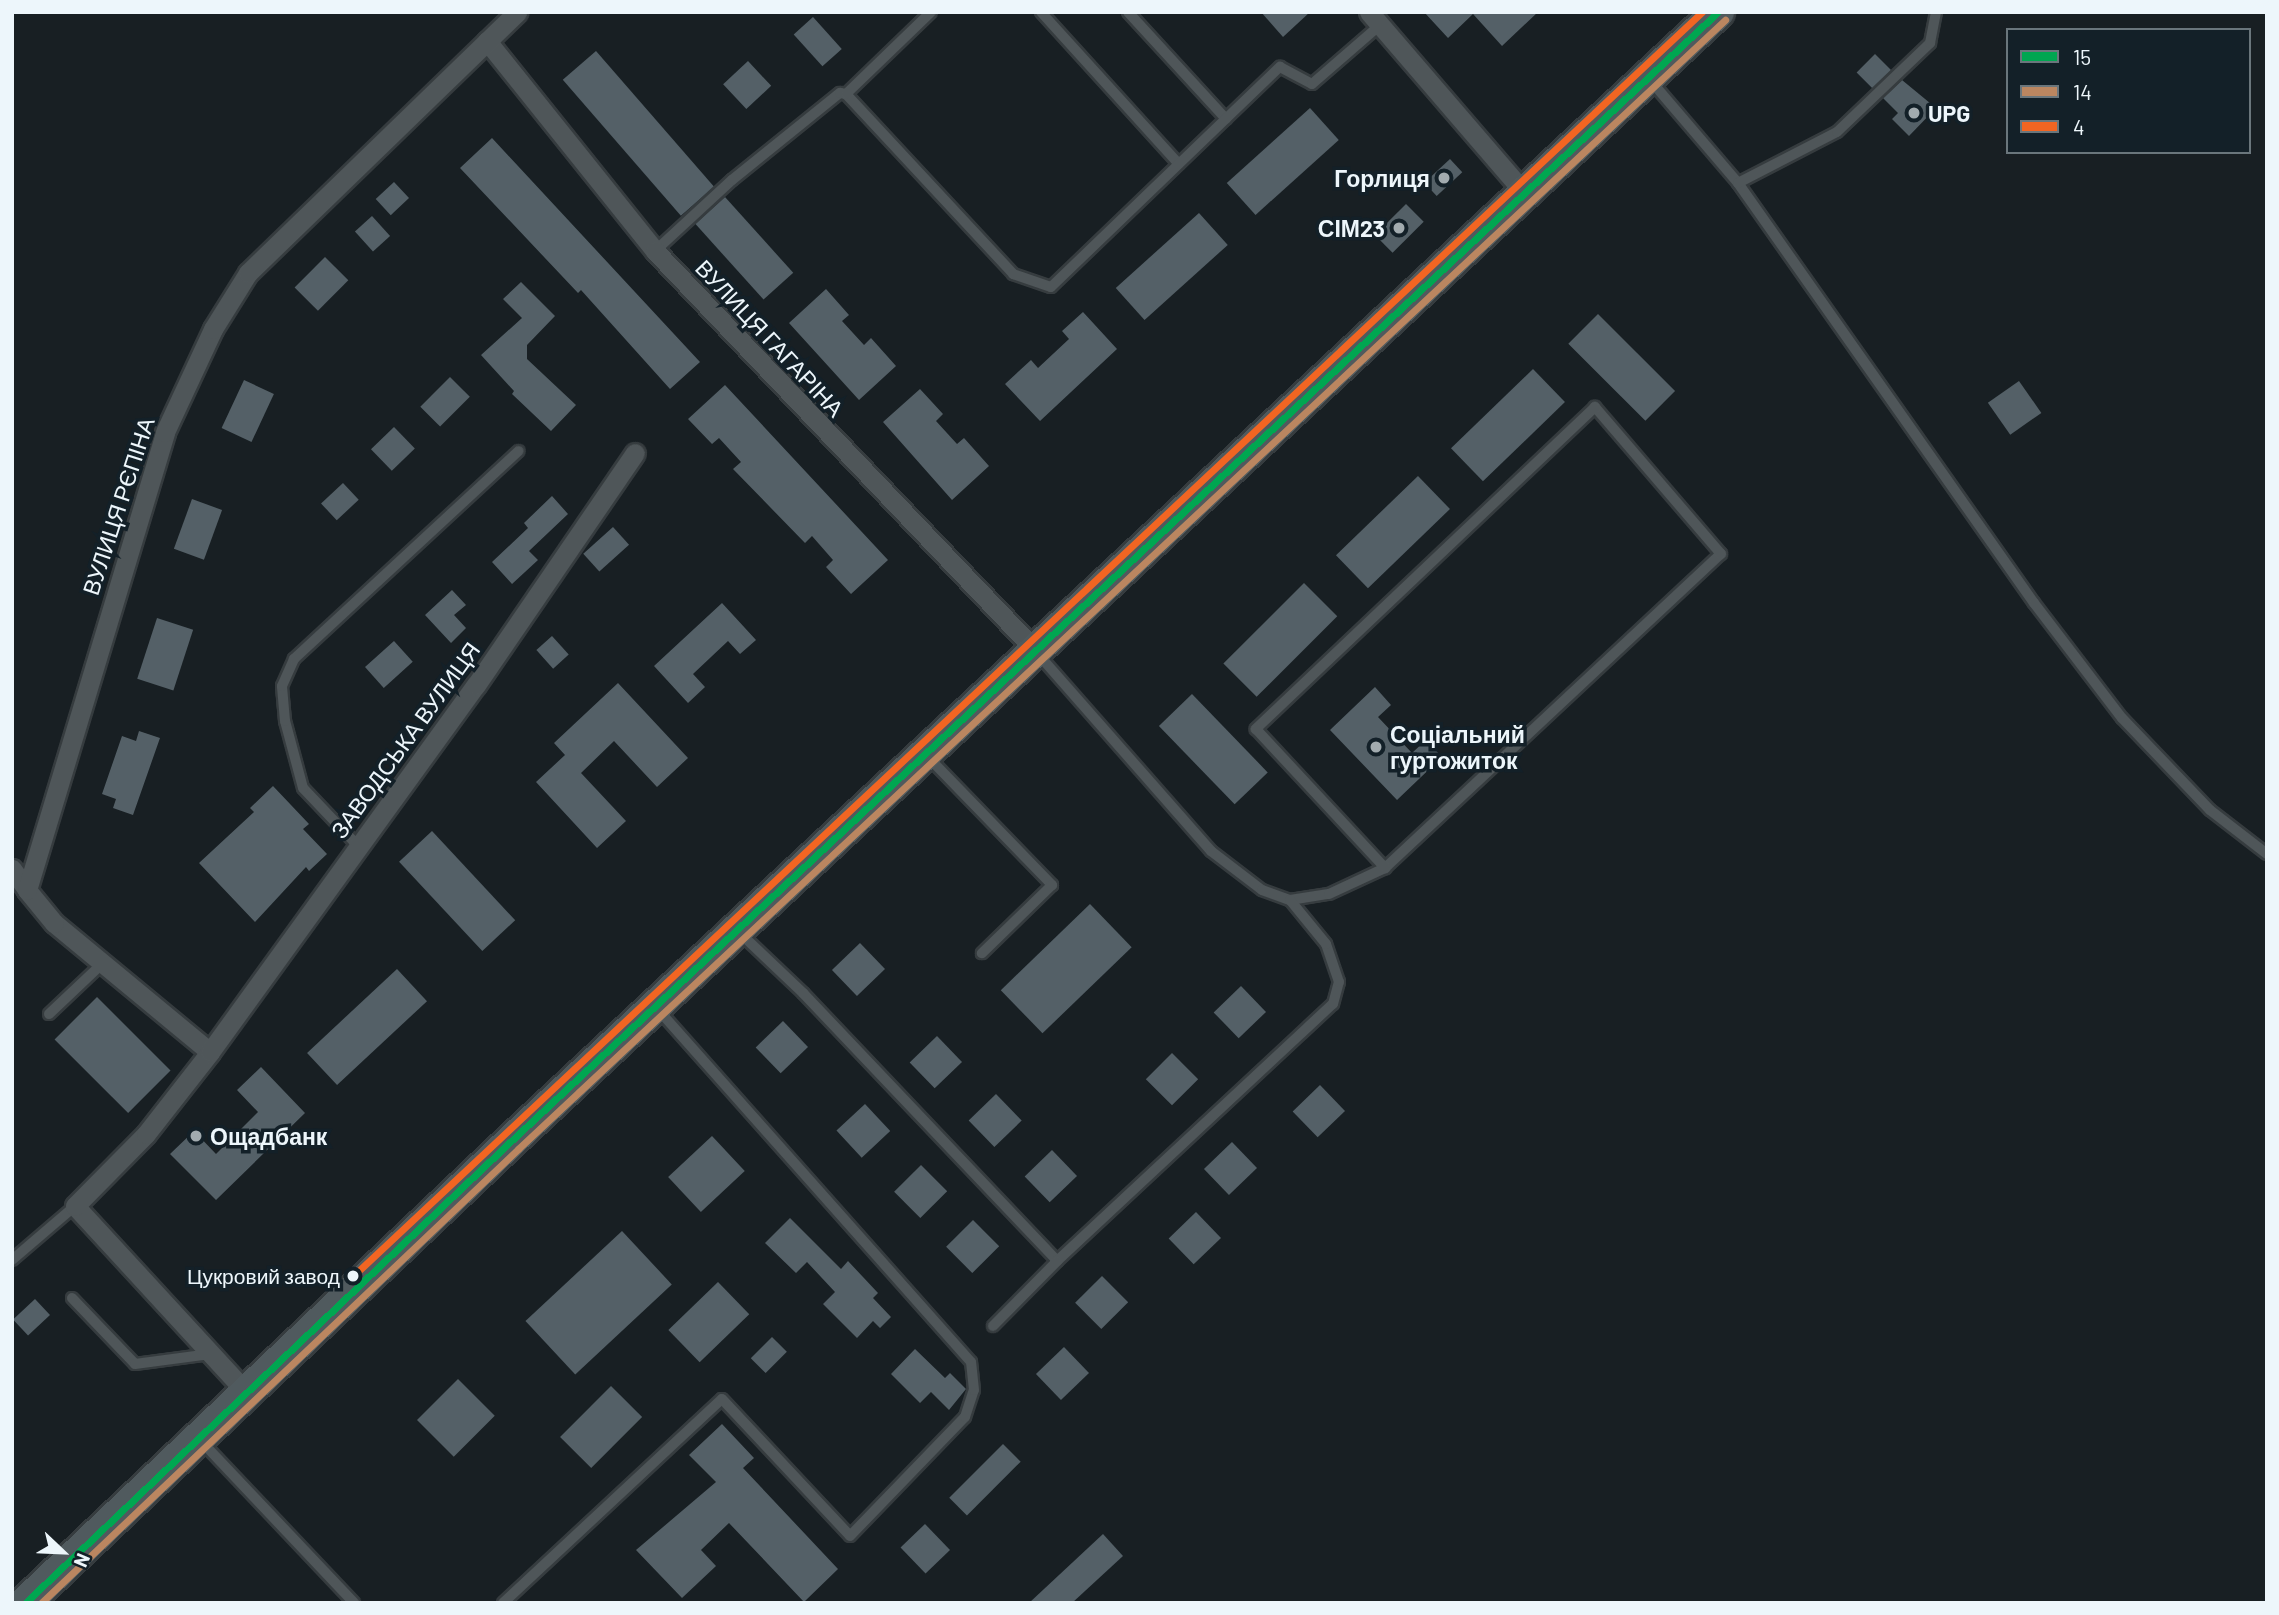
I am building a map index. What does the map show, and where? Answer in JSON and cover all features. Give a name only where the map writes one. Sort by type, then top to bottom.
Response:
[{"type":"main road","points":[[24,1603],[654,1007],[1037,652],[1718,12]]},
{"type":"street","name":"ВУЛИЦЯ РЄПІНА","points":[[27,890],[165,432],[213,330],[248,273],[517,12]]},
{"type":"street","points":[[1375,19],[1524,192]]},
{"type":"street","name":"ВУЛИЦЯ ГАГАРІНА","points":[[486,41],[655,251],[1037,652]]},
{"type":"street","name":"ЗАВОДСЬКА ВУЛИЦЯ","points":[[75,1206],[146,1134],[210,1052],[359,847],[635,453]]},
{"type":"street","points":[[12,869],[54,923],[210,1052]]},
{"type":"street","points":[[75,1206],[247,1393]]},
{"type":"lane","points":[[846,94],[931,12]]},
{"type":"lane","points":[[1041,12],[1179,164]]},
{"type":"lane","points":[[1128,12],[1226,119]]},
{"type":"lane","points":[[1738,183],[1837,132],[1930,43],[1936,12]]},
{"type":"lane","points":[[655,251],[732,180],[840,93],[846,94],[1013,274],[1051,287],[1280,67],[1312,84],[1375,19]]},
{"type":"lane","points":[[1648,78],[1738,183],[2034,603],[2122,718],[2210,810],[2267,854]]},
{"type":"lane","points":[[1037,652],[1211,851],[1262,890],[1290,900],[1329,894],[1385,868],[1721,554],[1595,407],[1256,729],[1385,868]]},
{"type":"lane","points":[[359,847],[303,788],[285,721],[282,686],[294,659],[519,451]]},
{"type":"lane","points":[[926,755],[1052,885],[982,953]]},
{"type":"lane","points":[[993,1325],[1057,1261],[1333,1004],[1339,982],[1326,944],[1290,900]]},
{"type":"lane","points":[[737,930],[803,993],[1057,1261]]},
{"type":"lane","points":[[49,1014],[103,963]]},
{"type":"lane","points":[[503,1603],[722,1399],[850,1536],[965,1417],[974,1390],[971,1362],[654,1007]]},
{"type":"lane","points":[[12,1259],[75,1206]]},
{"type":"lane","points":[[72,1298],[135,1364],[210,1354]]},
{"type":"lane","points":[[199,1439],[354,1603]]},
{"type":"building","points":[[1261,12],[1310,12],[1283,37]]},
{"type":"building","points":[[1424,12],[1538,12],[1502,46],[1473,14],[1448,38]]},
{"type":"building","points":[[813,17],[842,49],[822,66],[794,34]]},
{"type":"building","points":[[596,51],[714,187],[681,216],[563,80]]},
{"type":"building","points":[[1875,54],[1891,70],[1873,89],[1857,72]]},
{"type":"building","points":[[748,61],[771,86],[746,109],[723,84]]},
{"type":"building","name":"UPG","points":[[1902,80],[1936,108],[1909,136],[1892,119],[1898,113],[1883,98]]},
{"type":"building","points":[[1310,108],[1339,140],[1256,215],[1227,183]]},
{"type":"building","points":[[492,138],[700,362],[670,389],[581,290],[578,293],[460,168]]},
{"type":"building","name":"Горлиця","points":[[1450,159],[1462,172],[1437,196],[1424,183]]},
{"type":"building","points":[[394,182],[409,198],[391,215],[376,199]]},
{"type":"building","points":[[725,197],[793,273],[764,300],[695,224]]},
{"type":"building","name":"СІМ23","points":[[1406,204],[1424,222],[1393,253],[1375,235]]},
{"type":"building","points":[[1199,213],[1228,245],[1145,320],[1116,288]]},
{"type":"building","points":[[372,216],[390,236],[373,251],[355,231]]},
{"type":"building","points":[[325,257],[348,280],[318,311],[295,287]]},
{"type":"building","points":[[521,282],[555,316],[527,345],[527,359],[576,405],[551,431],[512,394],[514,391],[481,355],[522,318],[503,299]]},
{"type":"building","points":[[826,289],[849,315],[842,321],[864,345],[871,338],[896,366],[859,400],[789,323]]},
{"type":"building","points":[[1083,312],[1117,349],[1040,421],[1005,384],[1031,360],[1038,368],[1069,339],[1062,331]]},
{"type":"building","points":[[1598,314],[1675,391],[1645,421],[1568,344]]},
{"type":"building","points":[[1533,369],[1565,402],[1483,481],[1451,448]]},
{"type":"building","points":[[450,377],[470,397],[440,426],[420,407]]},
{"type":"building","points":[[244,380],[274,394],[252,442],[222,428]]},
{"type":"building","points":[[2019,381],[2041,413],[2010,435],[1988,403]]},
{"type":"building","points":[[725,385],[888,560],[851,594],[826,567],[833,560],[812,536],[805,543],[733,469],[741,462],[719,438],[712,444],[688,419]]},
{"type":"building","points":[[920,389],[943,414],[936,421],[957,444],[964,438],[989,466],[952,500],[883,422]]},
{"type":"building","points":[[394,427],[415,449],[392,471],[371,449]]},
{"type":"building","points":[[1418,476],[1450,509],[1368,588],[1336,555]]},
{"type":"building","points":[[343,483],[359,500],[337,520],[321,503]]},
{"type":"building","points":[[552,496],[568,514],[529,551],[538,560],[512,584],[492,562],[528,528],[524,523]]},
{"type":"building","points":[[192,499],[222,510],[204,560],[174,549]]},
{"type":"building","points":[[613,527],[629,545],[599,572],[583,554]]},
{"type":"building","points":[[1304,583],[1337,616],[1257,697],[1223,664]]},
{"type":"building","points":[[452,590],[466,605],[454,615],[466,628],[451,643],[425,615]]},
{"type":"building","points":[[722,603],[756,640],[740,654],[728,641],[693,674],[705,687],[688,703],[654,666]]},
{"type":"building","points":[[157,618],[193,630],[173,691],[137,679]]},
{"type":"building","points":[[552,636],[569,655],[553,669],[536,650]]},
{"type":"building","points":[[394,641],[413,662],[384,688],[365,667]]},
{"type":"building","points":[[618,683],[688,758],[657,787],[614,741],[581,773],[626,821],[597,848],[536,782],[565,755],[554,743]]},
{"type":"building","name":"Соціальний гуртожиток","points":[[1375,687],[1391,705],[1378,717],[1412,753],[1426,740],[1442,757],[1397,800],[1330,730]]},
{"type":"building","points":[[1192,694],[1268,772],[1235,804],[1159,726]]},
{"type":"building","points":[[139,731],[160,738],[133,815],[113,808],[116,799],[102,794],[122,736],[136,741]]},
{"type":"building","points":[[273,786],[309,824],[303,829],[327,854],[309,871],[306,867],[255,922],[199,863],[254,812],[250,808]]},
{"type":"building","points":[[432,831],[515,920],[482,951],[399,862]]},
{"type":"building","points":[[1090,904],[1132,947],[1042,1033],[1001,990]]},
{"type":"building","points":[[860,943],[885,969],[857,996],[832,970]]},
{"type":"building","points":[[397,969],[427,1001],[337,1085],[307,1053]]},
{"type":"building","points":[[1241,986],[1266,1012],[1239,1038],[1214,1012]]},
{"type":"building","points":[[97,997],[171,1071],[128,1113],[55,1039]]},
{"type":"building","points":[[783,1021],[808,1047],[781,1073],[756,1047]]},
{"type":"building","points":[[937,1036],[962,1062],[935,1088],[910,1062]]},
{"type":"building","points":[[1172,1053],[1198,1079],[1172,1105],[1146,1079]]},
{"type":"building","points":[[261,1067],[305,1113],[216,1200],[170,1154],[194,1131],[216,1154],[258,1112],[237,1090]]},
{"type":"building","points":[[1320,1085],[1345,1111],[1318,1137],[1293,1111]]},
{"type":"building","points":[[996,1094],[1022,1121],[994,1147],[969,1120]]},
{"type":"building","points":[[865,1104],[890,1131],[862,1158],[836,1131]]},
{"type":"building","points":[[712,1136],[745,1171],[701,1212],[668,1177]]},
{"type":"building","points":[[1232,1142],[1257,1168],[1229,1195],[1204,1169]]},
{"type":"building","points":[[1052,1150],[1077,1176],[1050,1202],[1025,1176]]},
{"type":"building","points":[[921,1165],[947,1191],[920,1218],[894,1192]]},
{"type":"building","points":[[1196,1212],[1221,1238],[1194,1264],[1169,1238]]},
{"type":"building","points":[[790,1218],[841,1269],[848,1261],[878,1293],[873,1298],[891,1317],[880,1328],[873,1321],[857,1338],[823,1304],[835,1292],[807,1262],[796,1273],[765,1243]]},
{"type":"building","points":[[973,1220],[999,1246],[972,1273],[946,1247]]},
{"type":"building","points":[[622,1231],[672,1284],[575,1374],[525,1321]]},
{"type":"building","points":[[1102,1276],[1128,1302],[1101,1329],[1075,1303]]},
{"type":"building","points":[[718,1282],[749,1314],[700,1362],[668,1330]]},
{"type":"building","points":[[35,1299],[50,1315],[28,1336],[13,1319]]},
{"type":"building","points":[[772,1337],[787,1352],[766,1373],[751,1358]]},
{"type":"building","points":[[1064,1347],[1089,1373],[1061,1400],[1036,1374]]},
{"type":"building","points":[[915,1349],[945,1378],[950,1373],[966,1389],[949,1410],[931,1392],[920,1403],[891,1374]]},
{"type":"building","points":[[458,1379],[495,1416],[454,1457],[417,1420]]},
{"type":"building","points":[[611,1386],[642,1417],[591,1468],[560,1437]]},
{"type":"building","points":[[722,1424],[754,1458],[743,1468],[838,1569],[804,1602],[729,1523],[701,1550],[716,1566],[682,1598],[636,1550],[716,1482],[689,1455]]},
{"type":"building","points":[[1003,1444],[1021,1462],[967,1515],[949,1498]]},
{"type":"building","points":[[925,1524],[950,1550],[926,1574],[901,1548]]},
{"type":"building","points":[[1103,1534],[1123,1556],[1072,1603],[1029,1603]]},
{"type":"transit line","name":"4","points":[[353,1276],[1702,12]]},
{"type":"transit line","name":"15","points":[[25,1603],[511,1141],[1718,12]]},
{"type":"transit line","name":"14","points":[[41,1603],[518,1149],[1725,20]]},
{"type":"place","name":"UPG","points":[[1914,113]]},
{"type":"place","name":"Горлиця","points":[[1444,178]]},
{"type":"place","name":"СІМ23","points":[[1399,228]]},
{"type":"place","name":"Соціальний гуртожиток","points":[[1376,747]]},
{"type":"place","name":"Ощадбанк","points":[[196,1136]]},
{"type":"place","name":"Цукровий завод","points":[[353,1276]]}]
